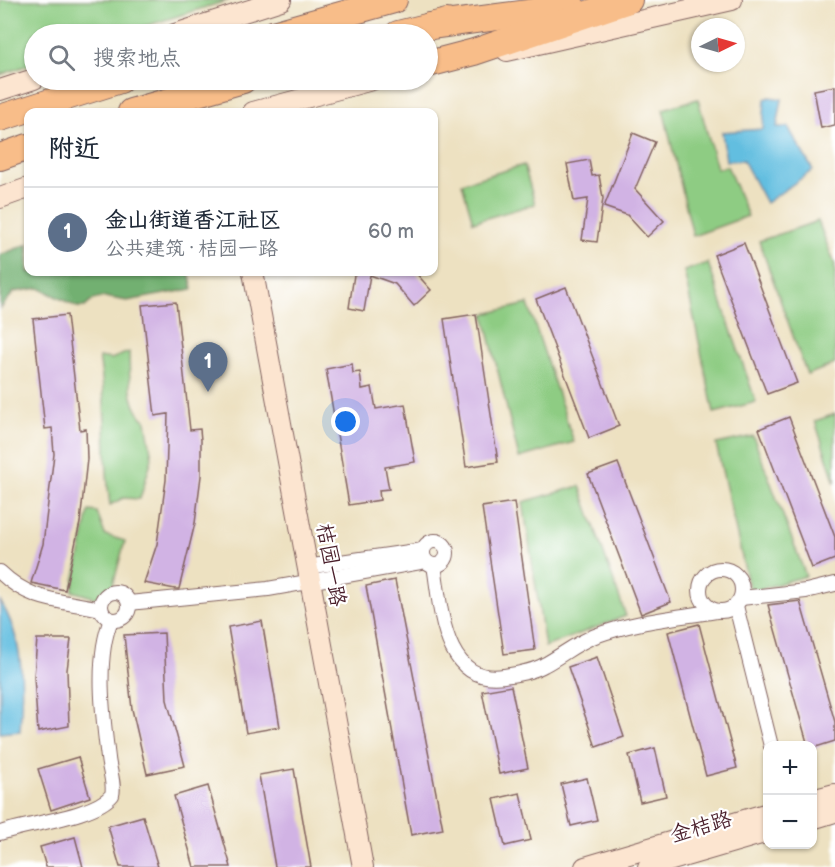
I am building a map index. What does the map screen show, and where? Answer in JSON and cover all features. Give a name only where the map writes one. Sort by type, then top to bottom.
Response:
[{"type":"highway","points":[[309,24],[394,0]]},
{"type":"highway","points":[[438,24],[538,0]]},
{"type":"highway","points":[[438,25],[629,0]]},
{"type":"highway","points":[[438,62],[629,0]]},
{"type":"highway","points":[[32,108],[88,90]]},
{"type":"highway","points":[[145,108],[208,90]]},
{"type":"highway","points":[[0,118],[24,110]]},
{"type":"highway","points":[[0,157],[24,148]]},
{"type":"main road","points":[[206,24],[280,0]]},
{"type":"main road","points":[[438,63],[511,51],[732,0]]},
{"type":"main road","points":[[0,90],[24,82]]},
{"type":"main road","points":[[268,108],[335,90]]},
{"type":"main road","points":[[0,198],[24,189]]},
{"type":"main road","name":"桔园一路","points":[[255,276],[363,867]]},
{"type":"main road","points":[[817,799],[835,794]]},
{"type":"main road","points":[[817,818],[835,812]]},
{"type":"main road","points":[[585,867],[763,814]]},
{"type":"main road","name":"金桔路","points":[[648,867],[763,833]]},
{"type":"street","points":[[129,603],[227,594],[308,575],[428,559],[453,651],[467,669],[483,676],[494,677],[532,670],[581,642],[614,630],[729,610],[738,602],[835,584]]},
{"type":"street","points":[[716,611],[709,608],[700,597],[701,583],[709,572],[723,568],[736,574],[742,586],[738,602],[770,741]]},
{"type":"street","points":[[0,572],[15,585],[45,600],[101,609],[111,620]]},
{"type":"street","points":[[101,609],[105,596],[112,592],[121,593],[129,603]]},
{"type":"street","points":[[111,620],[125,617],[129,603]]},
{"type":"street","points":[[0,833],[84,811],[105,802],[112,795],[103,669],[103,644],[111,620]]},
{"type":"green space","points":[[0,0],[229,0],[152,24],[24,24],[24,67],[0,75]]},
{"type":"green space","points":[[698,99],[717,169],[727,166],[748,216],[693,236],[663,109]]},
{"type":"green space","points":[[524,165],[535,204],[473,222],[462,183]]},
{"type":"green space","points":[[818,221],[835,265],[835,364],[807,375],[759,241]]},
{"type":"green space","points":[[24,246],[24,276],[190,276],[193,289],[127,301],[104,297],[93,300],[85,307],[77,307],[39,288],[14,292],[0,309],[0,255]]},
{"type":"green space","points":[[708,263],[756,402],[714,413],[684,271]]},
{"type":"green space","points":[[528,304],[574,442],[519,458],[484,314]]},
{"type":"green space","points":[[129,352],[133,399],[135,407],[146,421],[152,458],[140,499],[123,498],[110,505],[104,394],[99,357],[111,359]]},
{"type":"green space","points":[[835,414],[835,483],[815,421]]},
{"type":"green space","points":[[753,436],[806,576],[750,592],[716,444]]},
{"type":"green space","points":[[580,486],[626,616],[545,647],[523,502]]},
{"type":"green space","points":[[89,511],[97,512],[105,535],[125,541],[112,588],[103,590],[99,599],[72,591]]},
{"type":"water","points":[[770,97],[782,99],[777,127],[788,127],[813,170],[766,203],[743,160],[726,161],[722,132],[763,129],[765,99]]},
{"type":"water","points":[[0,601],[8,616],[18,648],[22,698],[20,731],[0,733]]},
{"type":"building","points":[[835,86],[835,125],[821,128],[814,90]]},
{"type":"building","points":[[633,133],[655,142],[635,189],[664,221],[647,237],[627,215],[604,207]]},
{"type":"building","points":[[589,160],[592,176],[599,175],[603,198],[597,242],[582,240],[588,199],[574,201],[567,164]]},
{"type":"building","points":[[744,243],[797,383],[767,394],[714,255]]},
{"type":"building","points":[[354,276],[370,276],[364,311],[349,308]]},
{"type":"building","points":[[373,276],[419,276],[431,290],[414,306],[395,284]]},
{"type":"building","points":[[566,287],[619,426],[589,438],[536,299]]},
{"type":"building","points":[[176,302],[190,430],[200,429],[201,440],[201,476],[195,523],[179,589],[144,583],[157,544],[166,480],[168,414],[155,416],[142,305]]},
{"type":"building","points":[[476,314],[498,462],[466,467],[444,319]]},
{"type":"building","points":[[67,315],[80,430],[86,429],[87,459],[80,523],[65,590],[31,583],[43,544],[54,454],[52,428],[45,429],[33,319]]},
{"type":"building","points":[[352,364],[353,373],[360,372],[362,389],[372,387],[376,409],[405,404],[415,462],[385,467],[389,489],[379,490],[380,500],[349,505],[326,369]]},
{"type":"building","points":[[789,417],[835,537],[835,559],[812,568],[759,429]]},
{"type":"building","points":[[618,463],[671,602],[641,614],[588,474]]},
{"type":"building","points":[[514,502],[535,650],[504,654],[482,507]]},
{"type":"building","points":[[395,580],[443,829],[411,835],[366,586]]},
{"type":"building","points":[[800,601],[835,722],[835,741],[817,747],[817,741],[807,741],[768,605]]},
{"type":"building","points":[[262,621],[280,727],[246,733],[228,627]]},
{"type":"building","points":[[699,624],[737,768],[706,776],[668,632]]},
{"type":"building","points":[[164,633],[167,700],[185,766],[147,774],[132,709],[124,635]]},
{"type":"building","points":[[37,639],[71,639],[67,670],[69,726],[38,732],[34,677]]},
{"type":"building","points":[[597,657],[624,737],[596,747],[568,667]]},
{"type":"building","points":[[511,686],[528,768],[499,774],[482,691]]},
{"type":"building","points":[[655,748],[666,796],[640,802],[629,755]]},
{"type":"building","points":[[78,757],[90,797],[51,810],[38,769]]},
{"type":"building","points":[[294,769],[311,867],[275,867],[259,775]]},
{"type":"building","points":[[587,778],[597,820],[571,826],[561,784]]},
{"type":"building","points":[[208,786],[231,867],[194,867],[174,796]]},
{"type":"building","points":[[520,793],[531,840],[505,846],[494,799]]},
{"type":"building","points":[[143,816],[158,867],[120,867],[108,826]]},
{"type":"building","points":[[75,837],[83,867],[46,867],[40,847]]},
{"type":"place","name":"金山街道香江社区","points":[[208,392]]}]
